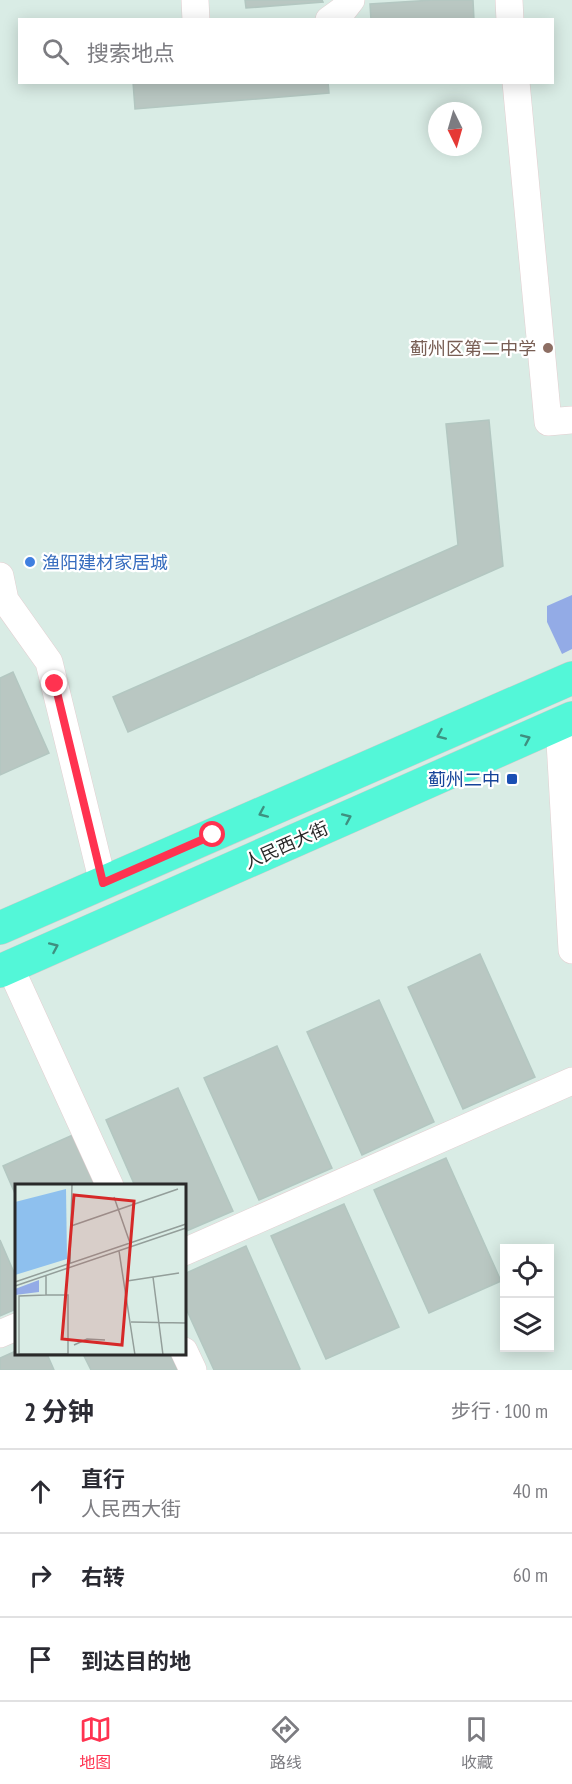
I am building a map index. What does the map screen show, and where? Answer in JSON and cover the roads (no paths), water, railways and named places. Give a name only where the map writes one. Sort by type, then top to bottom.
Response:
[{"type":"main road","points":[[0,928],[572,678]]},
{"type":"main road","name":"人民西大街","points":[[5,969],[566,721]]},
{"type":"street","points":[[195,0],[196,18]]},
{"type":"street","points":[[332,18],[351,0]]},
{"type":"street","points":[[509,0],[510,18]]},
{"type":"street","points":[[516,84],[548,422],[572,420]]},
{"type":"street","points":[[2,592],[49,662],[103,883]]},
{"type":"street","points":[[566,721],[572,950]]},
{"type":"street","points":[[5,969],[110,1184]]},
{"type":"street","points":[[186,1251],[572,1081]]},
{"type":"street","points":[[0,1334],[15,1327]]},
{"type":"street","points":[[186,1355],[193,1370]]},
{"type":"place","name":"蓟州区第二中学","points":[[548,348]]},
{"type":"place","name":"渔阳建材家居城","points":[[30,562]]},
{"type":"place","name":"蓟州二中","points":[[512,779]]}]
